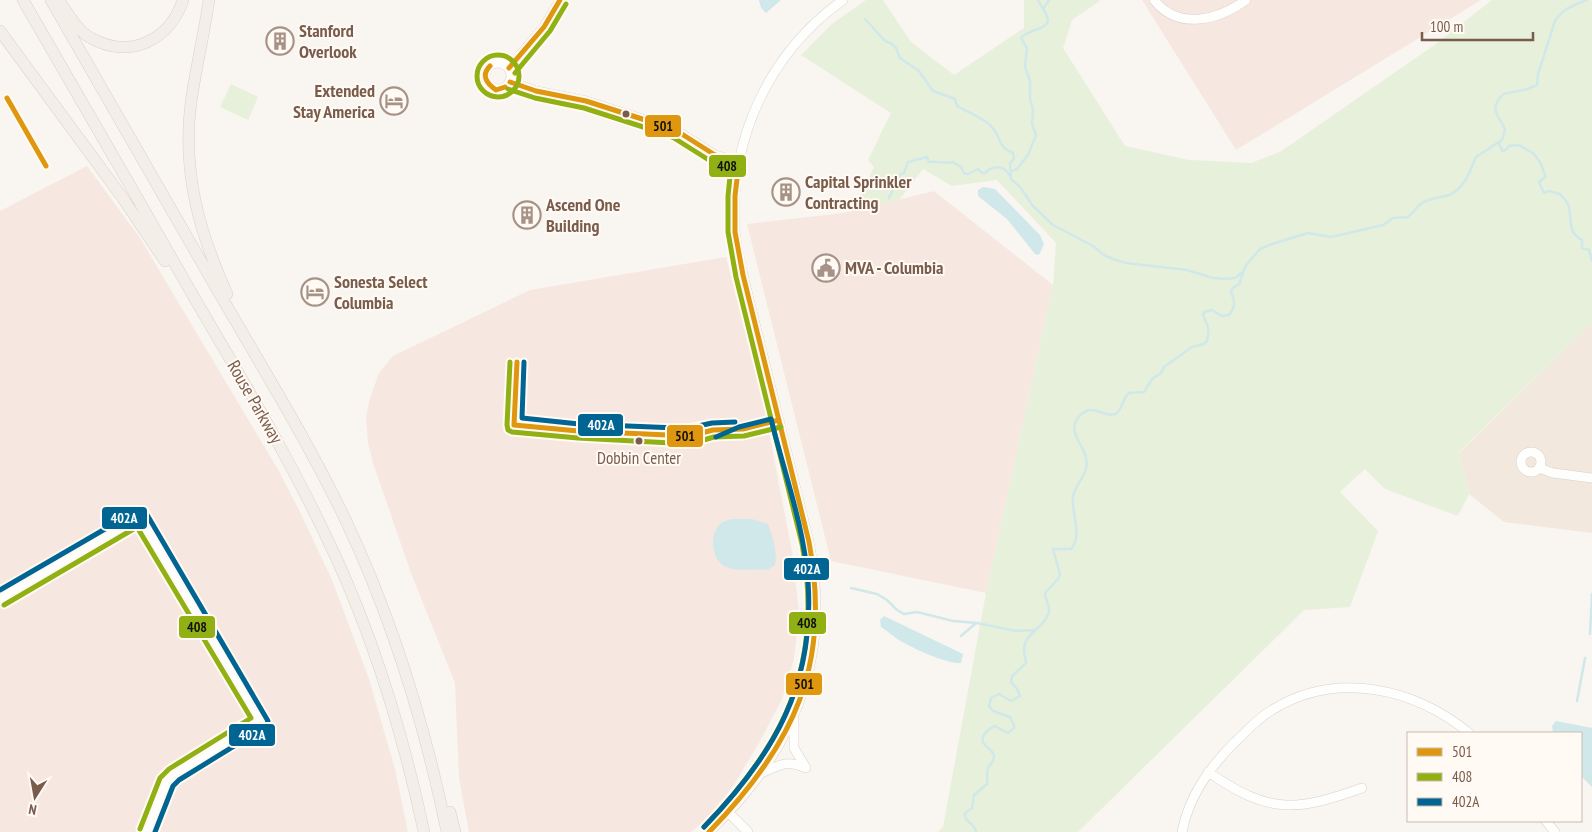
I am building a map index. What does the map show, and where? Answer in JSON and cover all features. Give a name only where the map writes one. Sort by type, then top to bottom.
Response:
[{"type":"main road","name":"Rouse Parkway","points":[[23,0],[224,349],[310,503],[347,582],[382,674],[424,832]]},
{"type":"main road","name":"Rouse Parkway","points":[[51,0],[311,454],[347,522],[385,613],[403,665],[432,764],[447,832]]},
{"type":"main road","points":[[58,0],[80,29],[90,38],[107,45],[128,47],[149,42],[161,35],[176,16],[183,0]]},
{"type":"main road","points":[[209,0],[191,102],[188,147],[192,186],[205,241],[252,351]]},
{"type":"main road","points":[[206,20],[216,0]]},
{"type":"main road","points":[[0,30],[122,197],[224,349]]},
{"type":"main road","points":[[403,665],[424,723],[455,832]]},
{"type":"street","points":[[509,68],[544,27],[560,0]]},
{"type":"street","points":[[710,832],[729,813],[763,772],[794,717],[802,699],[812,653],[816,606],[815,580],[809,542],[738,250],[735,214],[739,162],[753,113],[772,75],[799,39],[814,23],[843,0]]},
{"type":"street","points":[[1154,0],[1168,12],[1195,20],[1217,16],[1234,9],[1246,0]]},
{"type":"street","points":[[502,63],[509,68],[512,74],[510,82],[505,87],[498,89],[488,85],[485,74],[491,65],[502,63]]},
{"type":"street","points":[[510,82],[536,92],[586,101],[664,126],[715,155],[739,162]]},
{"type":"street","points":[[1539,468],[1552,473],[1592,478]]},
{"type":"street","points":[[0,599],[140,517],[261,721],[174,774],[167,782],[147,832]]},
{"type":"street","points":[[1182,832],[1191,802],[1208,772],[1242,736],[1271,710],[1301,695],[1334,688],[1354,687],[1396,694],[1435,709],[1468,732]]},
{"type":"street","points":[[763,772],[789,763],[806,768],[794,748],[794,717]]},
{"type":"street","points":[[1208,772],[1230,787],[1253,798],[1284,805],[1300,805],[1326,800],[1362,788]]},
{"type":"street","points":[[729,813],[748,832]]},
{"type":"street","points":[[1547,822],[1555,832]]},
{"type":"shaded area","points":[[1142,0],[1481,0],[1236,150]]},
{"type":"shaded area","points":[[87,166],[140,238],[280,473],[298,508],[332,580],[369,679],[395,769],[408,832],[0,832],[0,211]]},
{"type":"shaded area","points":[[934,191],[1053,285],[986,593],[831,561],[747,224],[844,213]]},
{"type":"shaded area","name":"Dobbin Center","points":[[726,257],[763,401],[793,557],[799,613],[794,659],[782,699],[732,788],[704,821],[691,832],[469,832],[459,778],[455,683],[411,573],[374,466],[368,443],[366,417],[370,398],[379,373],[393,356],[530,290]]},
{"type":"shaded area","points":[[1592,322],[1592,533],[1504,522],[1469,494],[1459,453]]},
{"type":"green space","points":[[866,0],[883,0],[911,42],[954,75],[1024,28],[1024,0],[1101,0],[1072,20],[1063,48],[1125,146],[1189,160],[1251,163],[1280,152],[1433,46],[1492,0],[1592,0],[1592,322],[1459,452],[1469,494],[1458,516],[1385,489],[1365,469],[1340,492],[1378,531],[1350,607],[1304,610],[1078,832],[938,832],[943,827],[986,593],[1053,285],[1056,243],[997,180],[952,186],[923,169],[899,200],[855,210],[874,167],[868,160],[891,113],[801,55],[832,24]]},
{"type":"green space","points":[[231,84],[258,97],[248,120],[220,107]]},
{"type":"water","points":[[759,0],[781,0],[766,13],[761,8]]},
{"type":"water","points":[[983,187],[995,189],[1040,235],[1044,244],[1039,255],[1035,254],[1007,219],[978,196],[978,190]]},
{"type":"water","points":[[752,519],[768,524],[775,549],[775,565],[765,570],[740,570],[730,569],[721,564],[714,552],[713,544],[716,530],[728,520]]},
{"type":"water","points":[[884,616],[963,654],[961,663],[940,659],[901,641],[881,627],[880,620]]},
{"type":"water","points":[[1556,721],[1592,728],[1592,787],[1582,777],[1582,732],[1553,732],[1552,726]]},
{"type":"waterway","points":[[1038,0],[1043,9]]},
{"type":"waterway","points":[[1012,171],[1017,169],[1028,155],[1036,135],[1032,124],[1033,110],[1030,98],[1030,81],[1025,67],[1027,48],[1021,38],[1025,34],[1041,28],[1048,21],[1043,9],[1049,0]]},
{"type":"waterway","points":[[976,832],[966,819],[965,813],[972,808],[974,795],[987,784],[987,770],[994,757],[984,744],[983,737],[990,728],[995,726],[1008,733],[1014,728],[1010,717],[993,711],[989,706],[991,698],[999,694],[1011,701],[1020,696],[1011,682],[1012,676],[1026,663],[1025,645],[1030,635],[1047,618],[1049,609],[1045,593],[1058,579],[1060,574],[1053,549],[1071,549],[1076,538],[1073,497],[1087,464],[1085,453],[1075,434],[1074,429],[1077,419],[1087,410],[1111,415],[1115,414],[1120,410],[1129,393],[1144,392],[1152,379],[1161,373],[1164,367],[1192,347],[1204,344],[1207,341],[1208,330],[1203,315],[1204,312],[1212,310],[1222,316],[1229,315],[1234,304],[1231,292],[1239,284],[1246,265],[1260,249],[1308,233],[1331,237],[1383,225],[1393,218],[1408,217],[1425,201],[1455,192],[1463,184],[1476,157],[1502,140],[1505,129],[1495,108],[1499,99],[1503,94],[1528,89],[1537,85],[1538,74],[1555,21],[1565,10],[1587,0]]},
{"type":"waterway","points":[[865,19],[885,41],[896,48],[900,58],[919,71],[933,91],[955,99],[957,106],[991,126],[1001,144],[1013,153],[1014,159],[1010,163],[1011,179],[1021,188],[1032,205],[1053,225],[1093,246],[1104,255],[1126,263],[1187,270],[1213,278],[1229,279],[1237,277],[1241,273]]},
{"type":"waterway","points":[[1499,143],[1502,151],[1506,150],[1509,146],[1519,145],[1533,153],[1540,162],[1545,175],[1539,182],[1544,193],[1549,191],[1560,194],[1567,202],[1572,229],[1577,237],[1582,240],[1582,248],[1589,250],[1592,261]]},
{"type":"waterway","points":[[889,198],[900,175],[904,173],[908,162],[927,157],[929,162],[953,162],[961,167],[964,173],[968,174],[978,169],[985,173],[998,167],[1004,169],[1009,175]]},
{"type":"waterway","points":[[851,588],[877,594],[904,614],[917,612],[953,621],[977,623],[1016,631],[1035,630]]},
{"type":"waterway","points":[[1590,634],[1592,594]]},
{"type":"waterway","points":[[961,636],[976,623]]},
{"type":"waterway","points":[[1577,701],[1585,658]]},
{"type":"transit line","name":"501","points":[[509,68],[544,27],[560,0]]},
{"type":"transit line","name":"408","points":[[515,73],[550,31],[566,4]]},
{"type":"transit line","name":"408","points":[[498,55],[513,61],[519,76],[513,91],[498,97],[483,91],[477,76],[483,61],[498,55]]},
{"type":"transit line","name":"501","points":[[490,66],[485,76],[487,82],[496,90],[505,87]]},
{"type":"transit line","name":"501","points":[[510,82],[536,91],[586,101],[664,126],[677,131],[715,155],[739,162]]},
{"type":"transit line","name":"408","points":[[508,89],[535,98],[584,108],[662,133],[674,138],[712,162],[731,167],[728,196],[728,232],[736,277],[802,544],[807,587],[808,626],[802,663],[792,698],[777,732],[757,764],[733,796],[704,827]]},
{"type":"transit line","name":"501","points":[[7,98],[46,166]]},
{"type":"transit line","name":"501","points":[[709,832],[739,800],[764,767],[784,734],[800,700],[810,664],[815,627],[815,586],[809,542],[743,275],[735,232],[735,196],[739,162]]},
{"type":"transit line","name":"408","points":[[510,362],[507,425],[508,430],[512,432],[578,438],[690,444],[714,437],[744,436],[781,427]]},
{"type":"transit line","name":"501","points":[[514,425],[517,362]]},
{"type":"transit line","name":"402A","points":[[524,362],[522,418],[579,424],[677,428],[735,422]]},
{"type":"transit line","name":"402A","points":[[704,827],[751,773],[770,745],[785,716],[797,686],[805,653],[808,618],[806,560],[793,499],[771,419],[739,427],[716,437]]},
{"type":"transit line","name":"501","points":[[514,425],[578,431],[690,436],[713,430],[743,429],[779,420]]},
{"type":"transit line","name":"402A","points":[[0,590],[136,511],[142,510],[146,513],[268,721],[265,727],[179,780],[173,786],[155,832]]},
{"type":"transit line","name":"408","points":[[4,605],[137,527],[251,718],[169,769],[160,778],[140,829]]},
{"type":"place","name":"Stanford Overlook","points":[[280,41]]},
{"type":"place","name":"Extended Stay America","points":[[394,101]]},
{"type":"place","name":"Capital Sprinkler Contracting","points":[[786,192]]},
{"type":"place","name":"Ascend One Building","points":[[527,215]]},
{"type":"place","name":"MVA - Columbia","points":[[826,268]]},
{"type":"place","name":"Sonesta Select Columbia","points":[[315,292]]},
{"type":"place","name":"Dobbin Center","points":[[639,441]]}]
